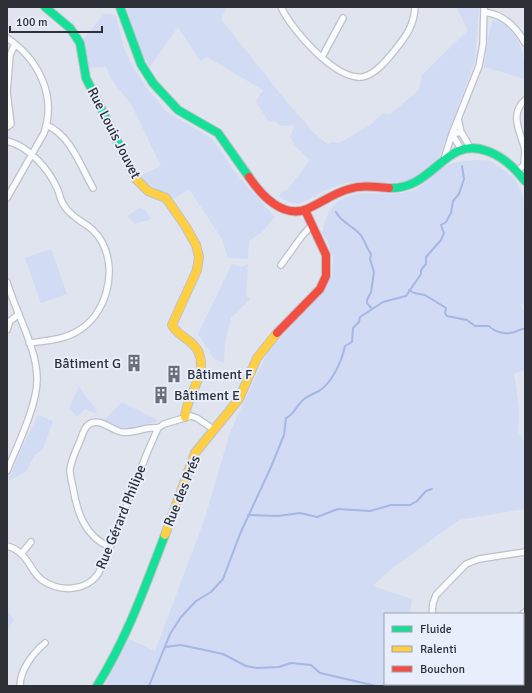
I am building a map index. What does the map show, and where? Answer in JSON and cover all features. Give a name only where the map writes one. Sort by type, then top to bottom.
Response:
[{"type":"street","name":"Rue Louis Jouvet","points":[[45,7],[70,28],[80,43],[86,78],[138,183],[148,191],[166,198],[177,212],[196,245],[199,257],[197,270],[172,325],[174,331],[192,340],[200,354],[202,363],[200,373],[185,410],[186,418]]},
{"type":"street","points":[[120,7],[126,16],[135,53],[144,71],[172,106],[217,133],[266,199],[276,206],[290,211],[305,210],[356,187],[394,190],[412,185],[444,159],[461,149],[470,147],[490,152],[517,171],[525,181]]},
{"type":"street","points":[[281,7],[300,35],[322,56],[346,73],[353,76],[368,75],[392,54],[409,32],[414,17],[415,7]]},
{"type":"street","points":[[444,159],[458,118],[479,66],[483,44],[484,10],[497,15],[512,24],[525,43]]},
{"type":"street","points":[[322,56],[343,18]]},
{"type":"street","points":[[7,38],[26,52],[39,71],[46,96],[46,125],[7,198]]},
{"type":"street","points":[[7,127],[11,124],[7,92],[10,55],[15,44]]},
{"type":"street","points":[[517,171],[524,165],[525,154],[524,147],[517,130],[517,114],[521,103],[525,100]]},
{"type":"street","points":[[458,118],[461,132],[470,147]]},
{"type":"street","points":[[46,125],[55,128],[67,141],[93,188]]},
{"type":"street","points":[[452,134],[461,132]]},
{"type":"street","points":[[452,134],[461,149]]},
{"type":"street","points":[[7,141],[16,143],[48,172],[57,188],[61,203],[70,215],[93,229],[102,242],[109,272],[108,289],[100,308],[89,324],[75,333],[60,338],[29,343]]},
{"type":"street","name":"Rue des Prés","points":[[97,686],[117,653],[134,617],[196,453],[213,429],[239,399],[257,358],[271,340],[320,289],[326,276],[326,255],[311,226],[305,210]]},
{"type":"street","points":[[281,265],[311,226]]},
{"type":"street","points":[[7,282],[37,370],[36,390],[27,420],[7,471]]},
{"type":"street","points":[[7,330],[10,321],[19,314]]},
{"type":"street","points":[[110,547],[102,544],[91,534],[81,521],[70,472],[73,458],[84,430],[88,425],[93,422],[100,423],[122,432],[151,427],[158,428],[164,424],[186,418],[197,418],[213,429]]},
{"type":"street","name":"Rue Gérard Philipe","points":[[7,546],[21,554],[41,580],[55,587],[68,589],[78,588],[89,582],[95,577],[110,547],[146,453],[158,428]]},
{"type":"street","points":[[21,554],[31,542]]},
{"type":"street","points":[[432,613],[433,603],[436,595],[466,564],[479,559],[525,552]]},
{"type":"street","points":[[20,686],[22,673],[28,662],[45,643]]},
{"type":"shaded area","points":[[126,7],[227,7],[221,19],[282,96],[313,132],[327,144],[333,142],[339,143],[369,126],[383,113],[389,115],[419,90],[422,75],[468,30],[456,7],[479,7],[475,61],[439,157],[422,173],[414,178],[396,182],[362,182],[341,184],[304,202],[296,203],[278,196],[288,189],[310,160],[296,147],[290,137],[294,128],[292,125],[282,126],[274,121],[269,122],[256,102],[263,90],[207,57],[200,61],[178,27],[150,67],[141,52]]},
{"type":"shaded area","points":[[104,14],[116,16],[124,48],[133,67],[146,87],[167,112],[211,138],[233,170],[275,217],[262,232],[249,241],[248,259],[228,258],[222,239],[189,189],[174,199],[145,182],[140,176],[161,166],[132,106],[112,80],[106,67],[89,68],[83,40]]},
{"type":"shaded area","points":[[493,20],[502,24],[515,35],[522,52],[525,79],[484,67],[488,38]]},
{"type":"shaded area","points":[[479,160],[491,161],[514,178],[523,195],[525,305],[520,304],[525,313],[525,370],[514,374],[519,410],[518,431],[525,443],[525,509],[459,520],[390,570],[373,586],[412,599],[410,613],[384,613],[384,685],[486,686],[104,686],[129,639],[155,651],[205,518],[230,432],[268,351],[320,296],[332,276],[333,259],[327,240],[322,234],[324,224],[330,210],[341,200],[356,194],[391,194],[414,190],[436,172],[450,164]]},
{"type":"shaded area","points":[[139,208],[145,210],[151,219],[135,224],[127,216]]},
{"type":"shaded area","points":[[51,249],[67,294],[41,303],[25,258]]},
{"type":"shaded area","points":[[232,264],[241,267],[248,264],[246,296],[250,299],[231,318],[225,342],[224,363],[214,359],[198,334]]},
{"type":"shaded area","points":[[79,386],[96,410],[97,414],[85,409],[77,417],[69,408]]},
{"type":"shaded area","points":[[122,402],[159,421],[126,430],[119,429],[104,420]]},
{"type":"shaded area","points":[[38,415],[53,421],[43,449],[35,455],[26,472],[8,481],[22,447]]},
{"type":"shaded area","points":[[7,610],[14,620],[7,631]]},
{"type":"waterway","points":[[149,686],[170,634],[181,617],[196,601],[211,592],[223,579],[240,534],[284,435],[286,418],[293,413],[303,400],[319,391],[329,382],[342,358],[345,346],[352,342],[353,328],[359,322],[360,317],[383,302],[406,296],[421,274],[421,270],[426,264],[426,257],[441,240],[444,233],[441,225],[446,222],[451,213],[453,201],[459,194],[464,179],[462,166]]},
{"type":"waterway","points":[[336,212],[359,233],[371,254],[370,259],[374,272],[371,292],[367,303],[372,309]]},
{"type":"waterway","points":[[409,290],[414,293],[425,295],[446,308],[445,313],[447,316],[467,320],[475,326],[489,326],[498,332],[504,333],[512,333],[525,329]]},
{"type":"waterway","points":[[248,515],[278,516],[300,513],[317,517],[338,509],[370,511],[391,505],[410,505],[417,501],[426,491],[432,489]]},
{"type":"waterway","points":[[165,647],[181,645],[223,654],[246,666],[257,668],[279,667],[291,663],[311,665],[320,673],[376,686]]},
{"type":"traffic: fast","points":[[45,7],[70,28],[80,43],[86,78],[136,179]]},
{"type":"traffic: fast","points":[[120,7],[141,64],[153,83],[178,110],[218,133],[249,177]]},
{"type":"traffic: fast","points":[[389,188],[404,186],[417,181],[449,156],[460,150],[473,148],[493,153],[503,159],[513,167],[525,181]]},
{"type":"traffic: fast","points":[[97,686],[127,630],[165,535]]},
{"type":"traffic: slow","points":[[136,179],[148,191],[166,198],[186,227],[196,245],[199,257],[197,270],[172,325],[177,332],[195,347],[201,360],[199,376],[186,409],[185,417]]},
{"type":"traffic: slow","points":[[165,535],[195,453],[239,399],[257,358],[277,333]]},
{"type":"traffic: jam","points":[[249,177],[266,198],[281,208],[290,211],[307,209],[338,193],[354,188],[389,188]]},
{"type":"traffic: jam","points":[[277,333],[320,289],[326,276],[326,255],[305,210]]},
{"type":"place","name":"Bâtiment G","points":[[134,363]]},
{"type":"place","name":"Bâtiment F","points":[[174,374]]},
{"type":"place","name":"Bâtiment E","points":[[161,395]]}]
